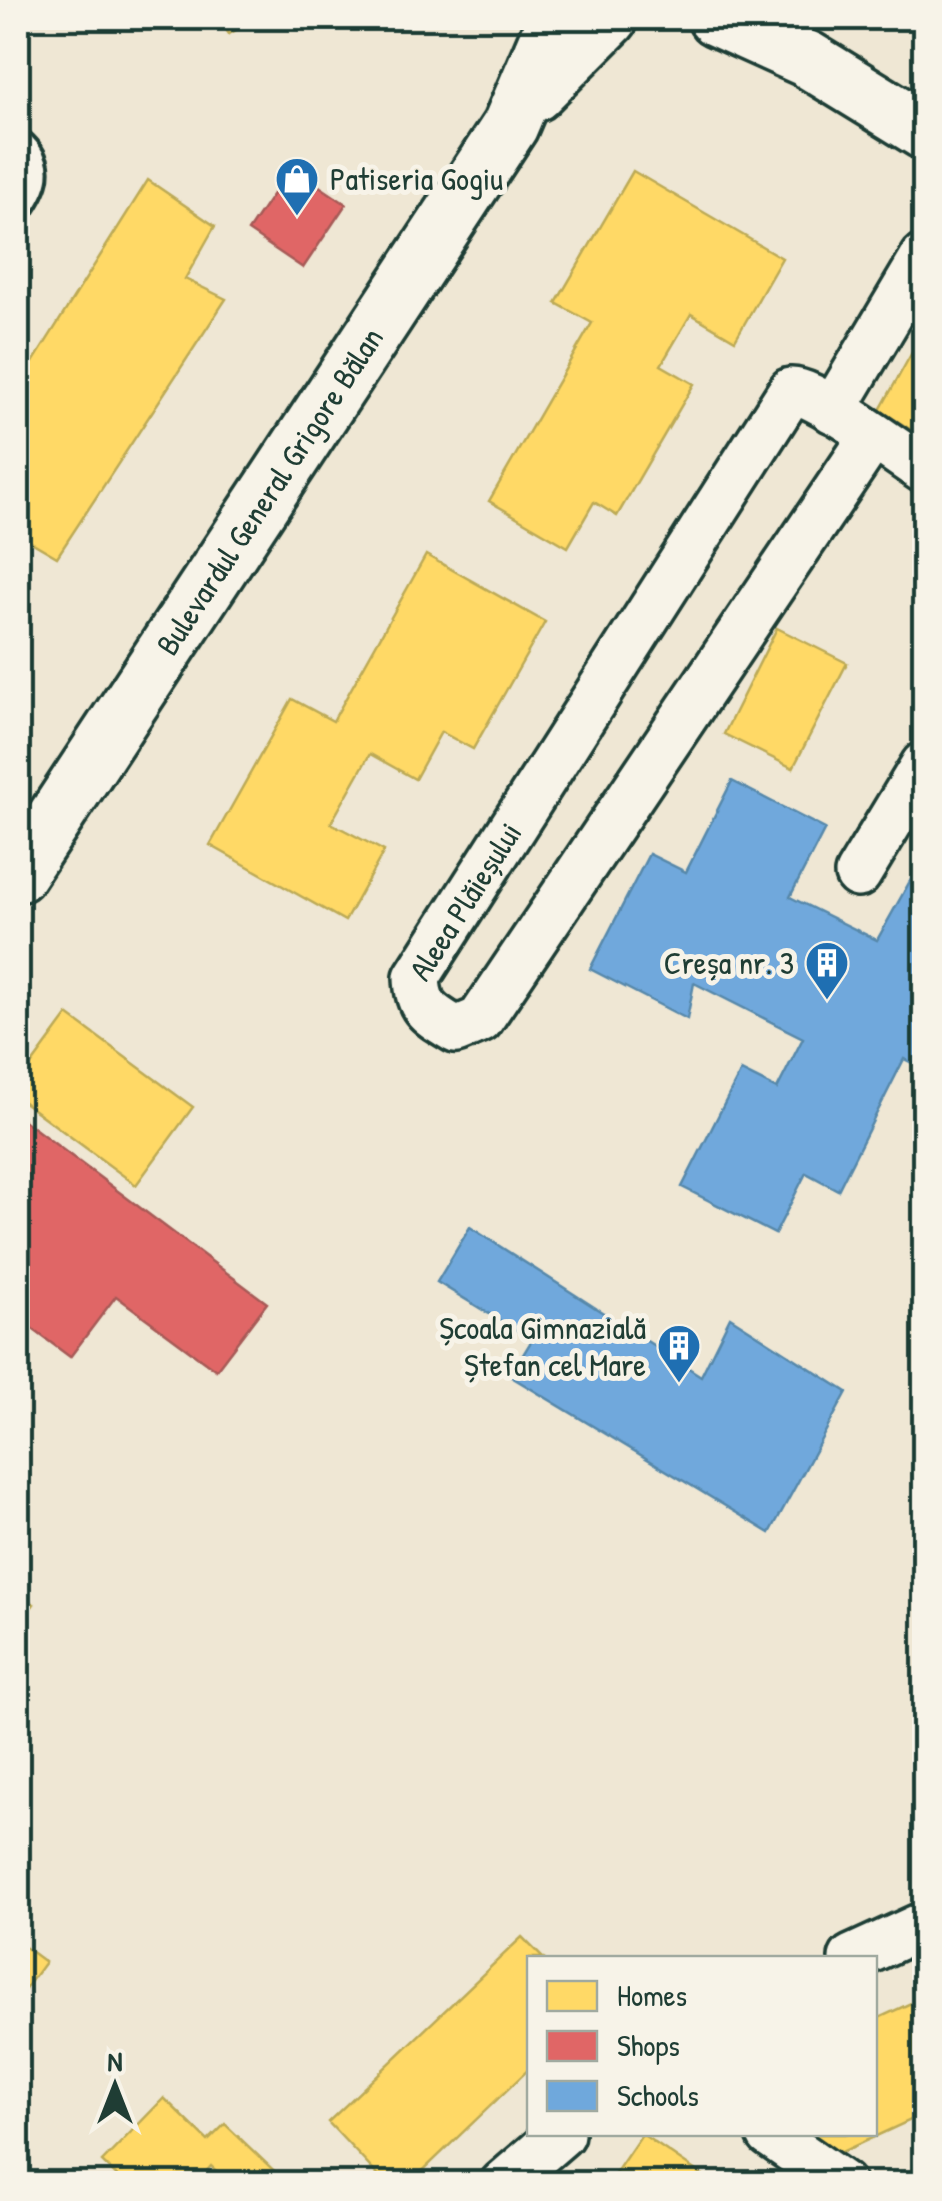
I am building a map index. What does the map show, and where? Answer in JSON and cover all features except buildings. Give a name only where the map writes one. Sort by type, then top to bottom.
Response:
[{"type":"street","name":"Bulevardul General Grigore Bălan","points":[[18,874],[519,110],[556,18]]},
{"type":"street","name":"Bulevardul General Grigore Bălan","points":[[519,110],[610,18]]},
{"type":"street","points":[[716,18],[807,58],[924,131]]},
{"type":"street","points":[[761,18],[807,58]]},
{"type":"street","points":[[833,410],[924,257]]},
{"type":"street","name":"Aleea Plăieșului","points":[[872,436],[480,1020],[456,1030],[431,1015],[418,1000],[416,977],[791,391],[801,390],[833,410],[924,470]]},
{"type":"street","points":[[858,874],[924,766]]},
{"type":"street","points":[[856,1956],[924,1925]]},
{"type":"street","points":[[503,2184],[559,2136]]},
{"type":"street","points":[[773,2136],[842,2184]]},
{"type":"lane","points":[[18,140],[29,149],[37,171],[36,189],[18,213]]},
{"type":"place","name":"Patiseria Gogiu","points":[[297,217]]},
{"type":"place","name":"Creșa nr. 3","points":[[827,1001]]},
{"type":"place","name":"Școala Gimnazială Ștefan cel Mare","points":[[679,1384]]}]
